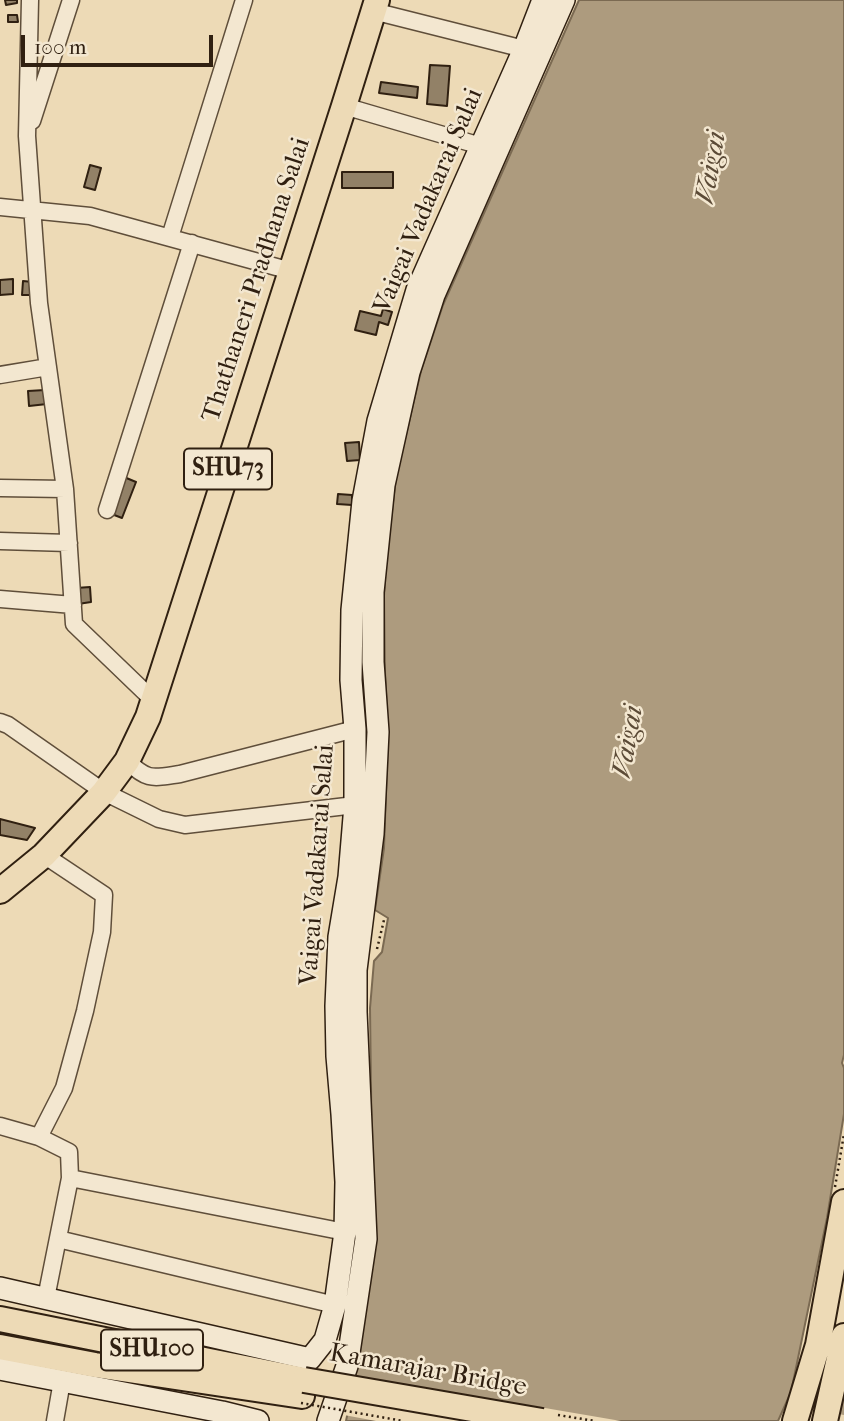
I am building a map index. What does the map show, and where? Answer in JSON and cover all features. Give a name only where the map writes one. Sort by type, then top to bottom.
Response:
[{"type":"main road","name":"Vaigai Vadakarai Salai","points":[[0,1288],[310,1359],[325,1340],[335,1305],[345,1232],[346,1182],[335,1006],[339,937],[355,806],[352,610],[363,501],[378,421],[417,290],[524,49],[543,0]]},
{"type":"main road","name":"Vaigai Vadakarai Salai","points":[[337,1415],[366,1239],[356,970],[373,834],[378,732],[373,662],[373,592],[384,485],[409,372],[434,295],[564,0]]},
{"type":"main road","name":"Thathaneri Pradhana Salai","points":[[0,891],[44,855],[104,792],[127,761],[155,701],[375,5]]},
{"type":"main road","points":[[795,1421],[818,1345],[844,1202]]},
{"type":"main road","name":"SHU100","points":[[0,1319],[302,1393]]},
{"type":"main road","points":[[825,1421],[844,1336]]},
{"type":"main road","name":"SHU100","points":[[0,1348],[95,1365],[302,1393]]},
{"type":"main road","points":[[0,1369],[62,1381],[184,1413],[258,1421]]},
{"type":"main road","name":"Kamarajar Bridge","points":[[302,1393],[445,1421]]},
{"type":"main road","name":"Kamarajar Bridge","points":[[302,1393],[542,1421]]},
{"type":"street","points":[[30,0],[27,136],[32,209],[39,303],[65,489],[74,624],[155,701]]},
{"type":"street","points":[[27,136],[71,0]]},
{"type":"street","points":[[170,237],[244,0]]},
{"type":"street","points":[[375,5],[524,49]]},
{"type":"street","points":[[344,106],[481,146]]},
{"type":"street","points":[[0,207],[90,216],[291,271]]},
{"type":"street","points":[[107,510],[192,243]]},
{"type":"street","points":[[0,375],[48,367]]},
{"type":"street","points":[[0,488],[65,489]]},
{"type":"street","points":[[0,541],[69,543]]},
{"type":"street","points":[[0,599],[73,605]]},
{"type":"street","points":[[0,722],[104,792],[159,818],[185,825],[355,806]]},
{"type":"street","points":[[127,761],[141,775],[158,777],[180,774],[355,729]]},
{"type":"street","points":[[39,1137],[64,1088],[85,1011],[102,932],[104,895],[44,855]]},
{"type":"street","points":[[0,1126],[39,1137],[69,1152],[70,1178],[46,1298]]},
{"type":"street","points":[[70,1178],[345,1232]]},
{"type":"street","points":[[58,1239],[335,1305]]},
{"type":"street","points":[[55,1421],[62,1381]]},
{"type":"path","points":[[302,1393],[403,1421]]},
{"type":"path","points":[[337,1415],[343,1421]]},
{"type":"water","name":"Vaigai","points":[[579,0],[844,0],[844,1114],[827,1218],[791,1392],[778,1421],[346,1421],[358,1362],[373,1243],[370,1008],[374,961],[382,952],[388,918],[375,910],[384,848],[388,734],[384,596],[396,477],[421,371],[443,305]]},
{"type":"pier","points":[[352,1375],[621,1421],[376,1421],[344,1415]]},
{"type":"building","points":[[5,0],[17,0],[17,3],[6,5]]},
{"type":"building","points":[[8,15],[17,15],[18,22],[8,22]]},
{"type":"building","points":[[430,65],[450,66],[447,106],[427,104]]},
{"type":"building","points":[[381,82],[418,87],[417,98],[379,93]]},
{"type":"building","points":[[90,165],[101,168],[95,190],[84,187]]},
{"type":"building","points":[[342,172],[393,172],[393,188],[342,188]]},
{"type":"building","points":[[13,279],[13,294],[0,295],[0,280]]},
{"type":"building","points":[[23,281],[33,282],[33,295],[22,295]]},
{"type":"building","points":[[383,309],[392,312],[388,325],[379,322],[376,335],[355,330],[360,311],[381,316]]},
{"type":"building","points":[[45,390],[47,404],[29,406],[28,391]]},
{"type":"building","points":[[359,442],[360,460],[347,461],[345,443]]},
{"type":"building","points":[[124,477],[136,482],[122,518],[109,513]]},
{"type":"building","points":[[338,494],[352,495],[352,505],[337,504]]},
{"type":"building","points":[[90,587],[91,602],[78,604],[76,588]]},
{"type":"building","points":[[0,819],[35,828],[27,840],[0,835]]},
{"type":"waterway","points":[[844,1403],[844,1408]]}]
